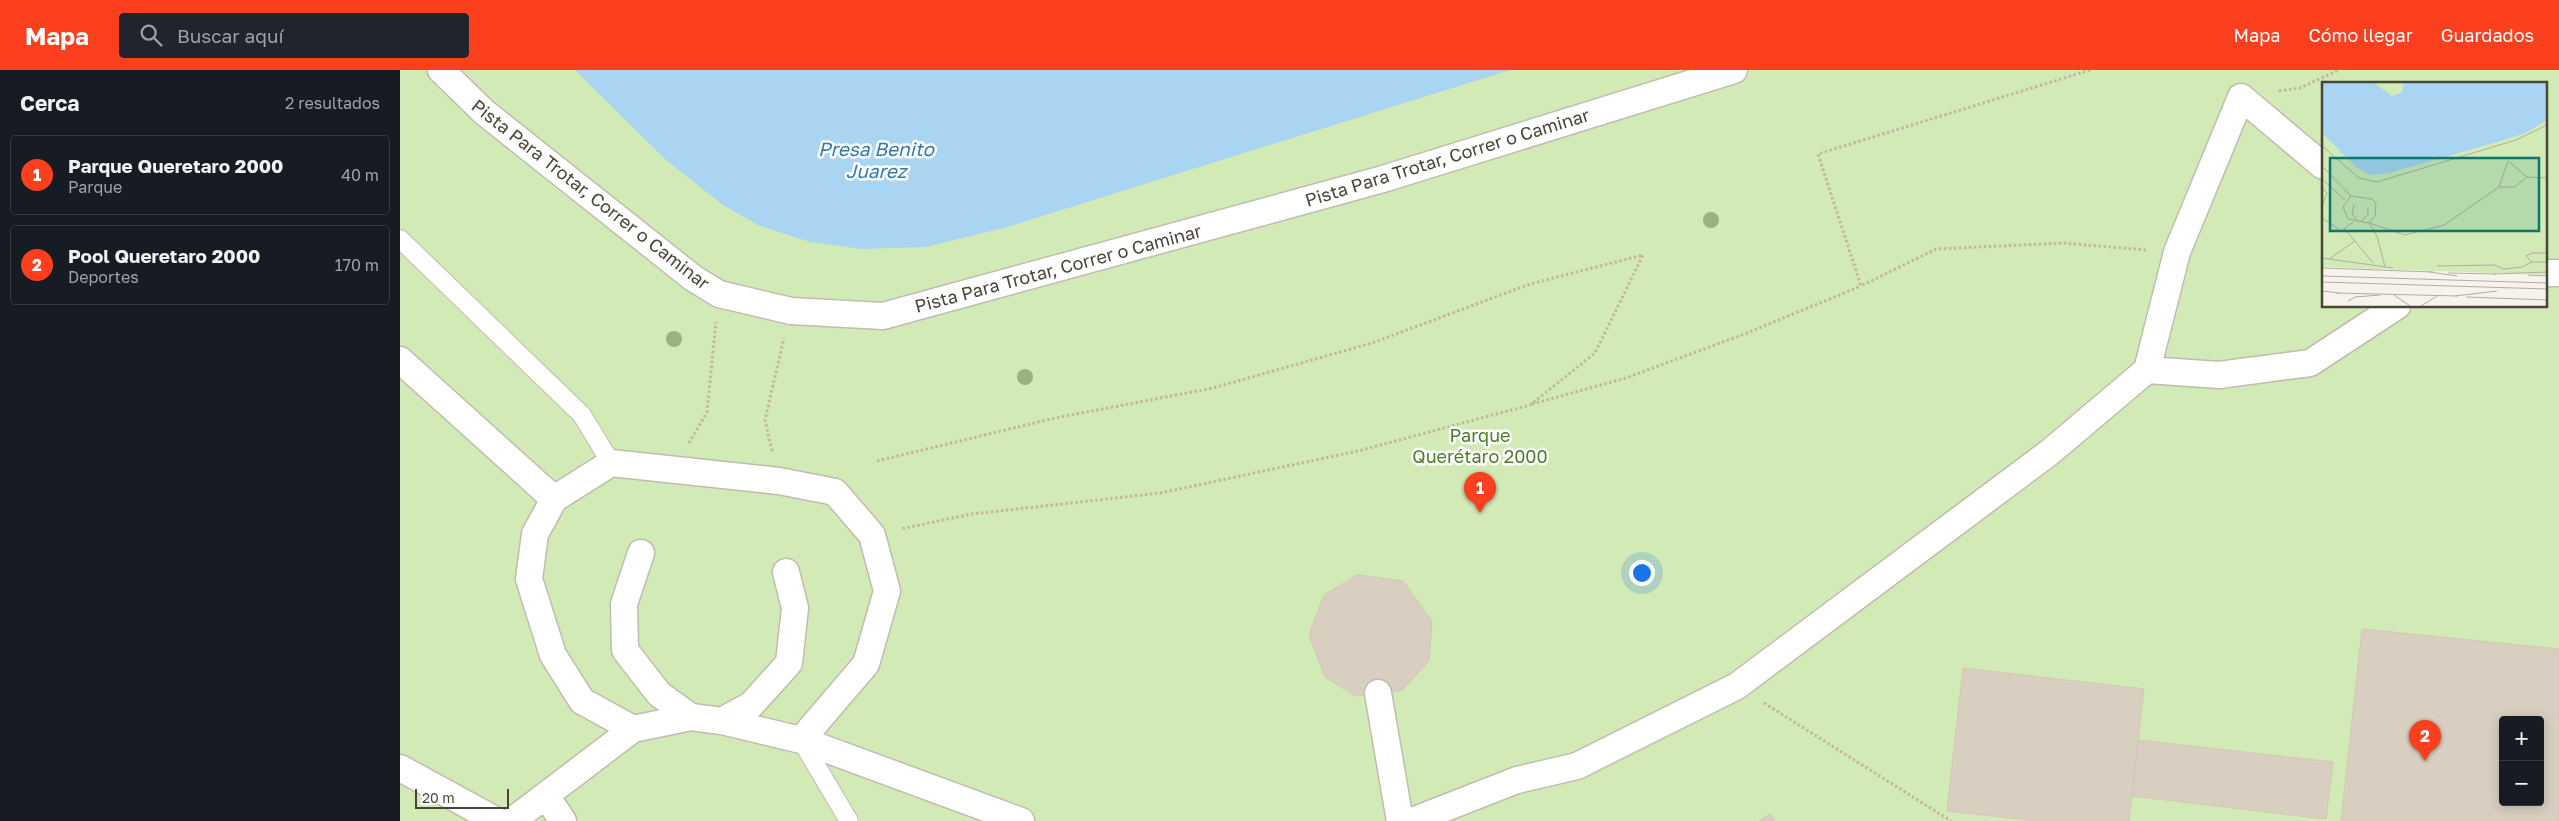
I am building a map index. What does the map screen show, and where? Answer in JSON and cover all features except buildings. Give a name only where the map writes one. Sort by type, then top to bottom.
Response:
[{"type":"street","name":"Pista Para Trotar, Correr o Caminar","points":[[441,70],[484,112],[693,278],[719,294],[791,311],[883,316],[1383,179],[1734,70]]},
{"type":"street","points":[[1412,821],[1517,780],[1577,766],[1737,686],[2050,452],[2147,370],[2177,252],[2241,97],[2322,165]]},
{"type":"street","points":[[2546,273],[2559,273]]},
{"type":"street","points":[[2147,370],[2219,375],[2310,363],[2395,308]]},
{"type":"street","points":[[400,360],[554,499]]},
{"type":"street","points":[[633,729],[582,701],[553,655],[528,579],[535,534],[554,499],[611,463],[674,468],[779,481],[835,492],[872,536],[887,591],[866,664],[801,740]]},
{"type":"street","points":[[641,553],[624,604],[625,650],[659,694],[691,717]]},
{"type":"street","points":[[722,721],[751,705],[789,662],[796,608],[786,572]]},
{"type":"street","points":[[1378,693],[1400,821]]},
{"type":"street","points":[[512,821],[633,729],[691,717],[722,721],[801,740],[1021,821]]},
{"type":"street","points":[[400,768],[496,821]]},
{"type":"street","points":[[546,796],[563,821]]},
{"type":"lane","points":[[400,239],[582,415],[611,463]]},
{"type":"lane","points":[[801,740],[849,821]]},
{"type":"path","points":[[1861,286],[1818,154],[2090,70]]},
{"type":"path","points":[[2241,97],[2300,88],[2339,70]]},
{"type":"path","points":[[872,536],[972,514],[1160,493],[1358,451],[1530,405],[1626,378],[1747,333],[1861,286],[1936,249],[2063,243],[2177,252]]},
{"type":"path","points":[[877,461],[1055,418],[1213,388],[1372,343],[1530,284],[1642,254],[1595,353],[1530,405]]},
{"type":"path","points":[[674,468],[707,412],[719,294]]},
{"type":"path","points":[[779,481],[765,420],[791,311]]},
{"type":"path","points":[[1737,686],[1951,821]]},
{"type":"green space","name":"Parque Querétaro 2000","points":[[400,70],[2559,70],[2559,821],[400,821]]},
{"type":"water","name":"Presa Benito Juarez","points":[[575,70],[1510,70],[1007,227],[926,247],[862,249],[810,242],[758,225],[723,205],[666,160]]},
{"type":"place","name":"Parque Queretaro 2000","points":[[1480,513]]},
{"type":"place","name":"Pool Queretaro 2000","points":[[2425,761]]}]
